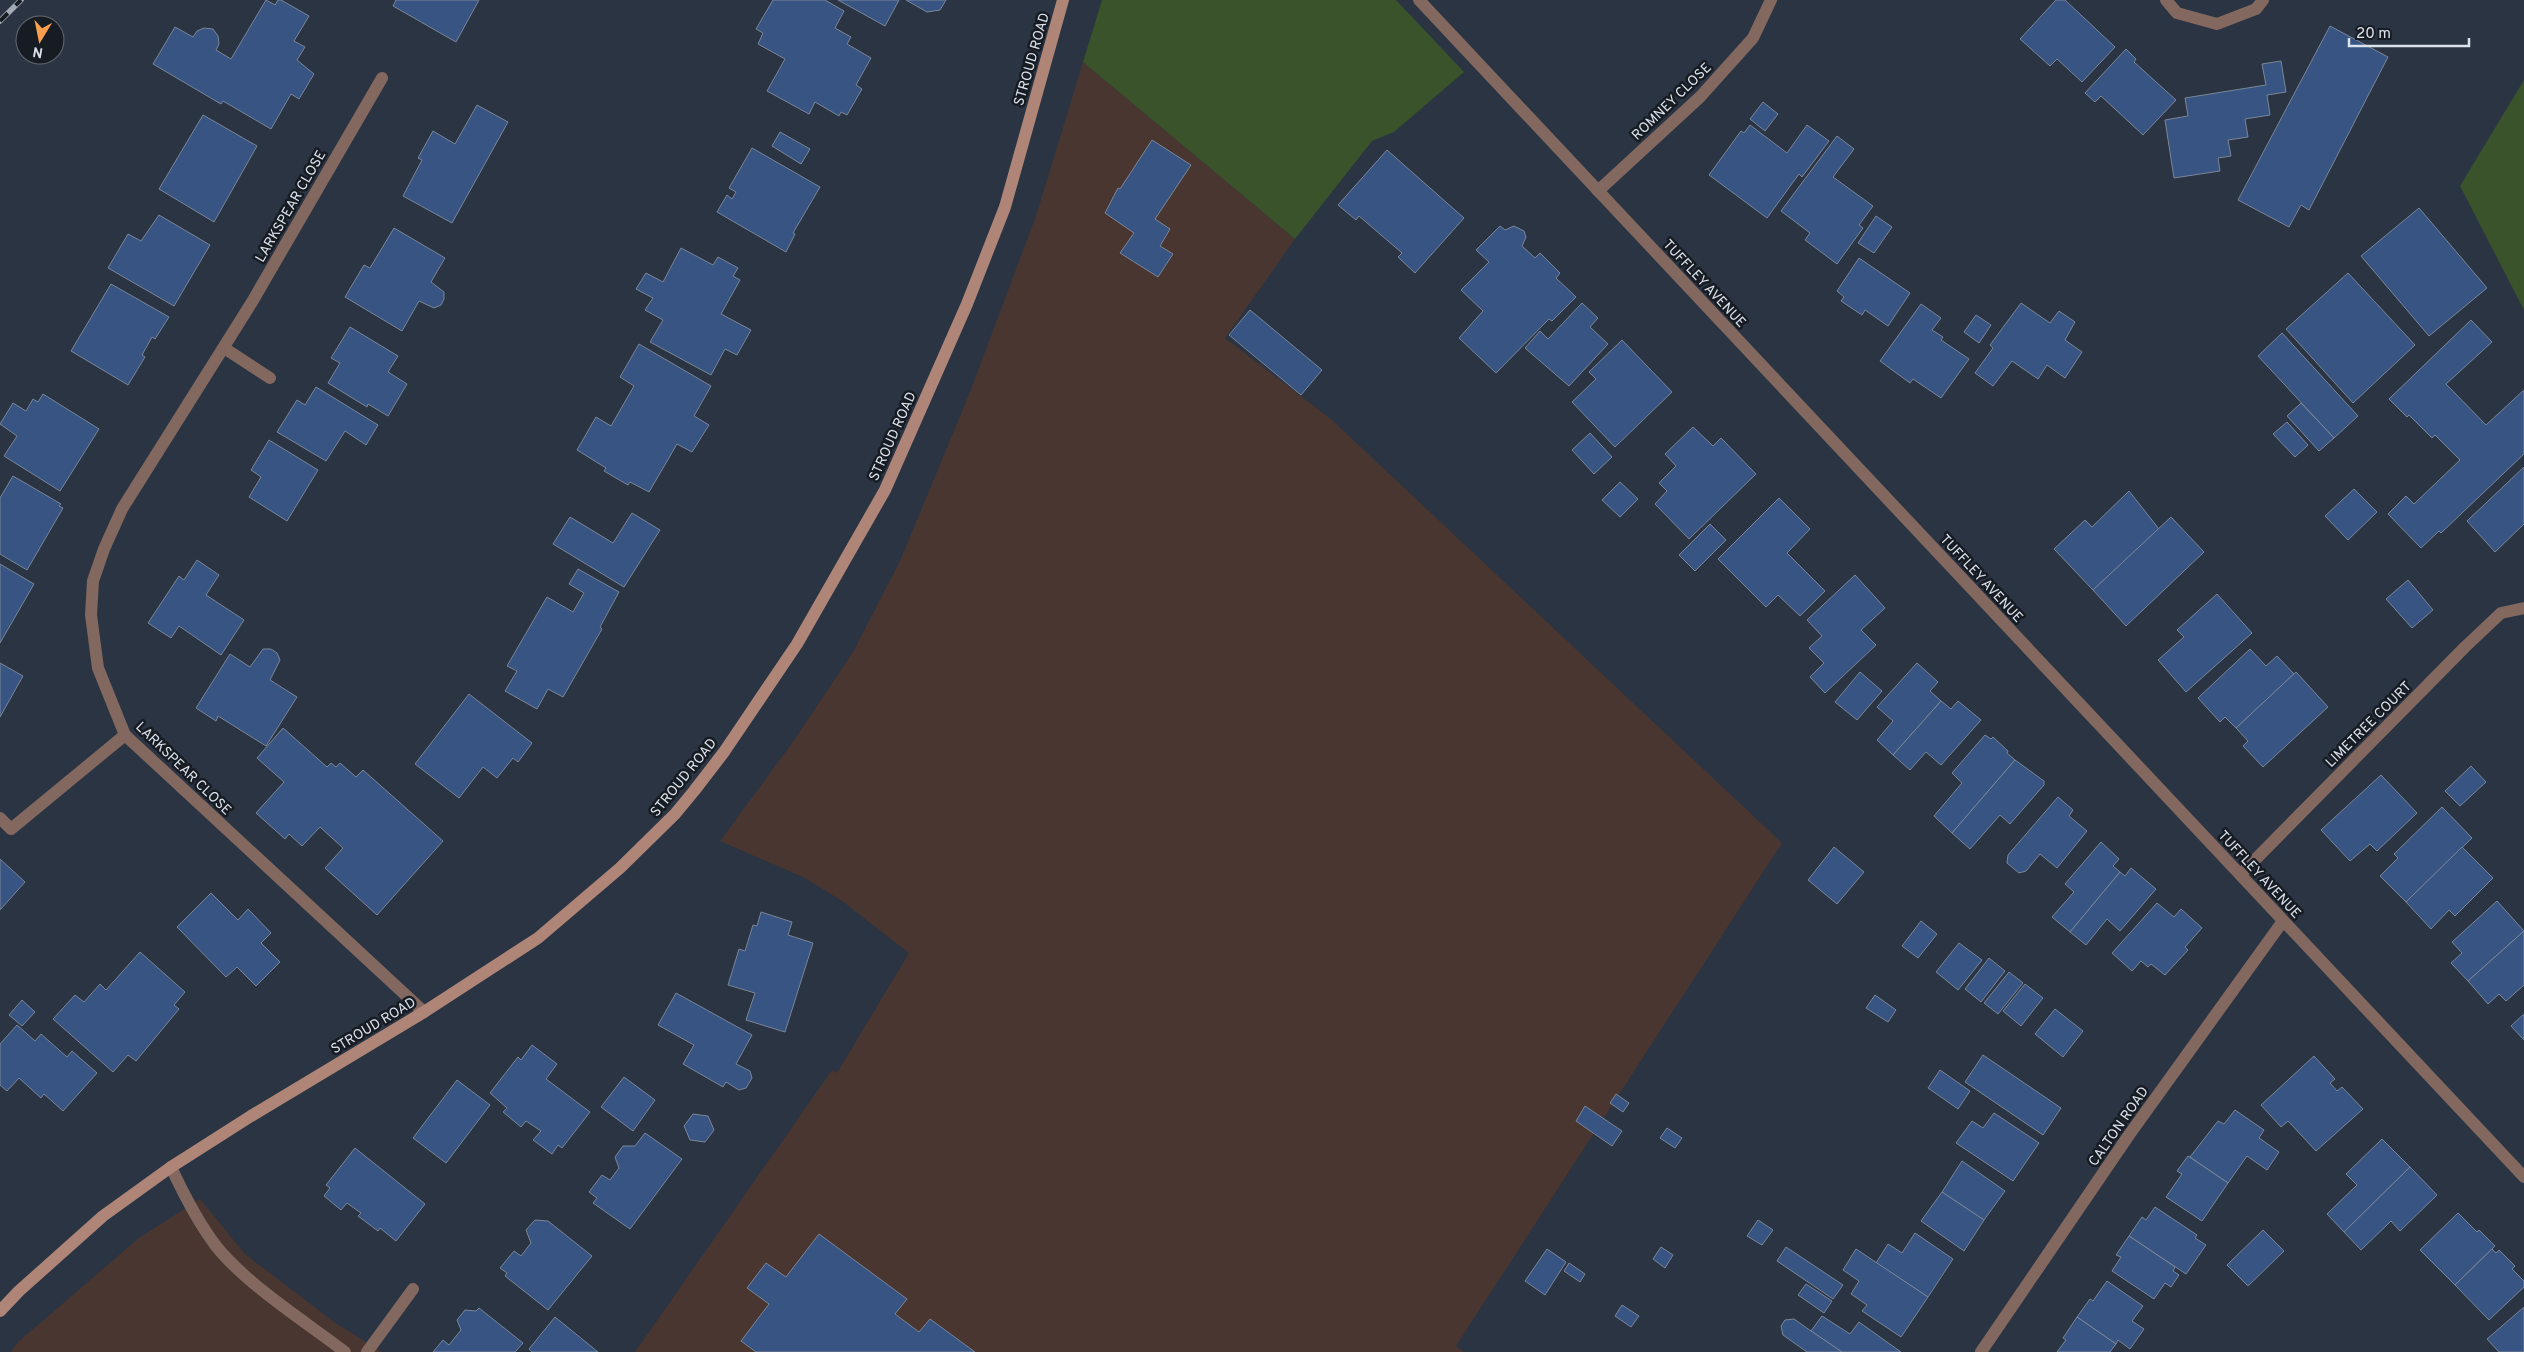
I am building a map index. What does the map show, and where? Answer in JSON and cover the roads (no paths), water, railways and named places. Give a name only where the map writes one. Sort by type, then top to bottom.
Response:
[{"type":"main road","name":"STROUD ROAD","points":[[0,1311],[19,1291],[103,1216],[171,1167],[250,1116],[424,1012],[538,938],[634,855],[675,814],[700,783],[797,644],[885,490],[967,304],[1005,207],[1063,0]]},
{"type":"street","name":"TUFFLEY AVENUE","points":[[1419,0],[2524,1177]]},
{"type":"street","name":"ROMNEY CLOSE","points":[[1598,191],[1700,98],[1753,38],[1771,0]]},
{"type":"street","points":[[2166,0],[2177,13],[2217,24],[2256,9],[2263,0]]},
{"type":"street","name":"LARKSPEAR CLOSE","points":[[382,78],[224,348],[122,509],[104,549],[93,581],[91,616],[98,668],[125,735],[424,1012]]},
{"type":"street","points":[[224,348],[270,378]]},
{"type":"street","name":"LIMETREE COURT","points":[[2241,874],[2465,647],[2501,613],[2524,608]]},
{"type":"street","points":[[0,818],[11,829],[125,735]]},
{"type":"street","name":"CALTON ROAD","points":[[1981,1352],[2129,1135],[2283,921]]},
{"type":"street","points":[[171,1167],[187,1202],[217,1247],[244,1274],[345,1352]]},
{"type":"street","points":[[366,1352],[413,1289]]},
{"type":"railway","points":[[0,21],[21,0]]}]
